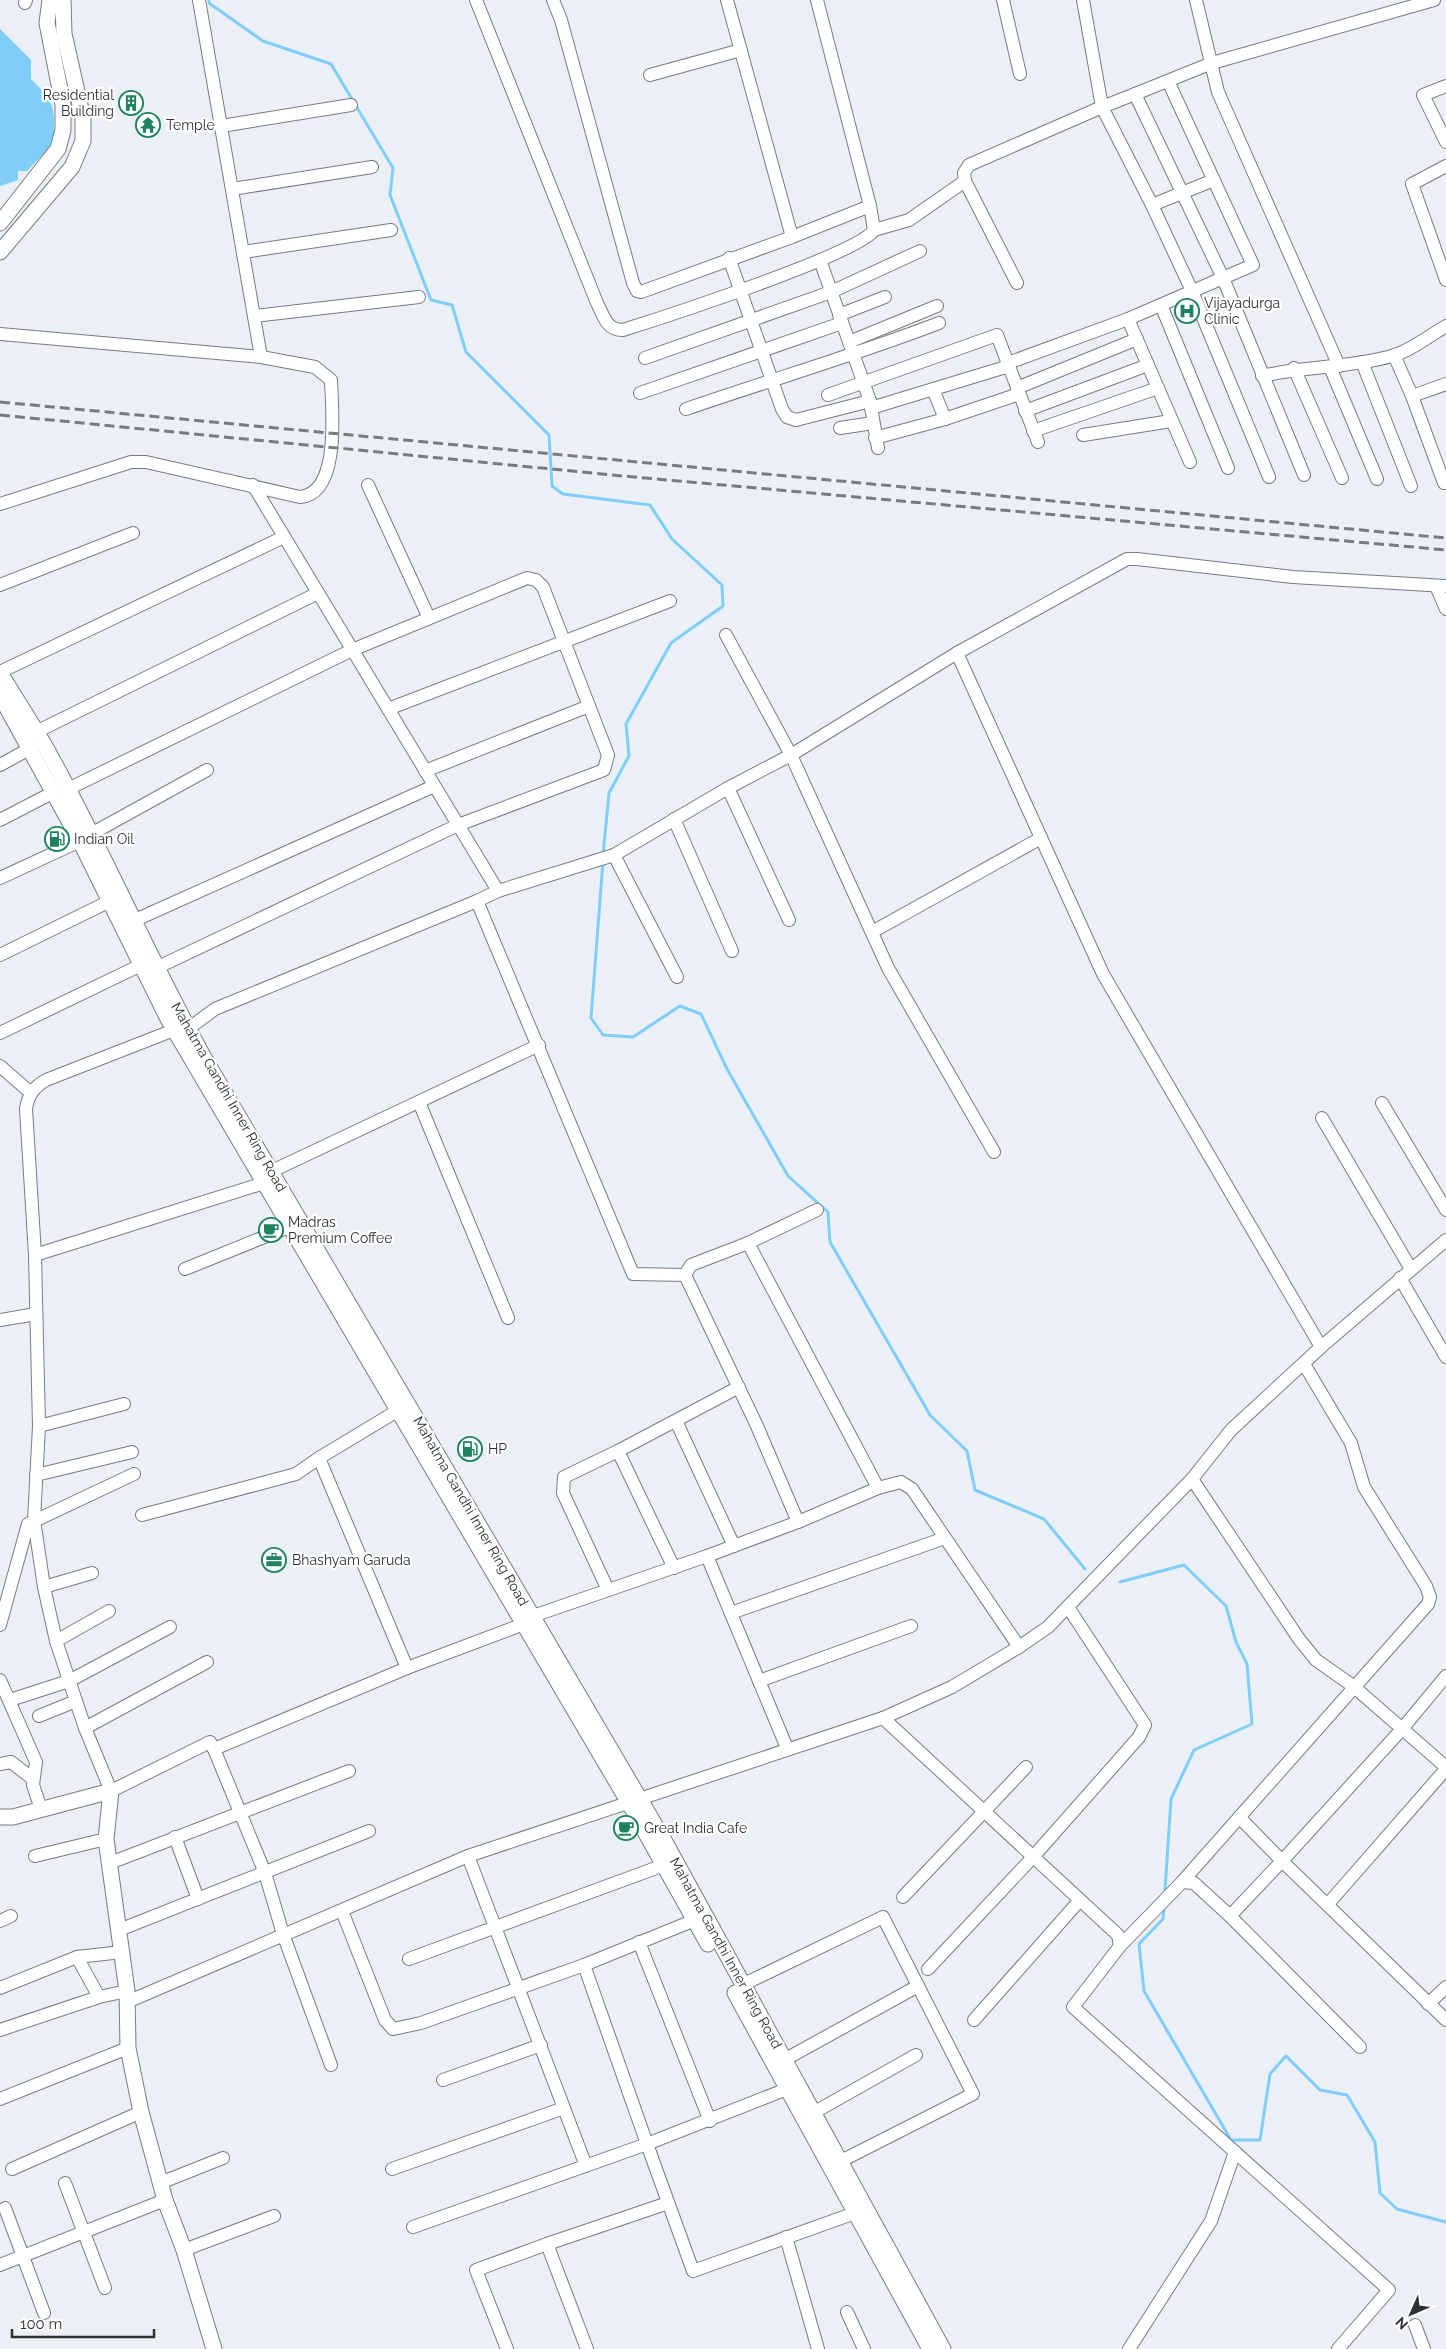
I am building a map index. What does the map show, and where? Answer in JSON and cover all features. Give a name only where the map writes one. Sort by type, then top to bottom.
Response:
[{"type":"main road","points":[[0,223],[58,149],[63,130],[62,104],[47,23],[50,0]]},
{"type":"main road","points":[[0,252],[72,167],[83,141],[83,118],[64,34],[63,0]]},
{"type":"main road","name":"Mahatma Gandhi Inner Ring Road","points":[[0,672],[36,732],[61,790],[85,837],[133,920],[156,968],[181,1030]]},
{"type":"main road","name":"Mahatma Gandhi Inner Ring Road","points":[[0,695],[31,748],[61,790]]},
{"type":"main road","name":"Mahatma Gandhi Inner Ring Road","points":[[85,837],[110,901],[140,965],[181,1030],[268,1177],[742,1985],[943,2349]]},
{"type":"main road","name":"Mahatma Gandhi Inner Ring Road","points":[[268,1177],[289,1227],[397,1411],[528,1620]]},
{"type":"main road","points":[[0,1818],[13,1817],[110,1791],[106,1839],[127,1996],[128,2048],[141,2112],[160,2183],[184,2250],[214,2349]]},
{"type":"main road","name":"Mahatma Gandhi Inner Ring Road","points":[[634,1801],[664,1865],[930,2349]]},
{"type":"street","points":[[199,0],[261,356]]},
{"type":"street","points":[[476,0],[597,303],[608,326],[614,330],[623,330],[820,260],[866,238],[874,230],[909,220],[965,181]]},
{"type":"street","points":[[553,0],[561,20],[637,292],[792,237],[870,206]]},
{"type":"street","points":[[728,0],[792,237]]},
{"type":"street","points":[[817,0],[870,206],[874,230]]},
{"type":"street","points":[[1003,0],[1020,74]]},
{"type":"street","points":[[1083,0],[1102,107],[1152,205],[1192,291],[1269,476]]},
{"type":"street","points":[[1196,0],[1218,92],[1335,367],[1377,479]]},
{"type":"street","points":[[1017,283],[965,181],[964,172],[969,165],[1102,107],[1212,63],[1434,0]]},
{"type":"street","points":[[650,75],[741,50]]},
{"type":"street","points":[[729,258],[782,409],[791,420],[933,390],[1009,364],[1128,319],[1253,265],[1168,81]]},
{"type":"street","points":[[1446,86],[1424,96],[1446,142]]},
{"type":"street","points":[[1135,94],[1223,278],[1304,475]]},
{"type":"street","points":[[221,126],[351,105]]},
{"type":"street","points":[[1446,166],[1412,184],[1446,280]]},
{"type":"street","points":[[232,189],[372,167]]},
{"type":"street","points":[[1152,205],[1214,180]]},
{"type":"street","points":[[243,252],[391,230]]},
{"type":"street","points":[[645,358],[831,292],[920,251]]},
{"type":"street","points":[[820,260],[870,404],[877,443],[1018,391],[1137,339]]},
{"type":"street","points":[[254,316],[419,297]]},
{"type":"street","points":[[640,393],[762,350],[841,319],[885,297]]},
{"type":"street","points":[[1161,305],[1228,468]]},
{"type":"street","points":[[686,409],[851,348],[937,306]]},
{"type":"street","points":[[1128,319],[1190,462]]},
{"type":"street","points":[[851,348],[871,350],[939,323]]},
{"type":"street","points":[[1262,376],[1294,368],[1335,367],[1394,355],[1446,326]]},
{"type":"street","points":[[0,334],[261,356],[315,367],[331,380],[333,433],[325,478],[314,494],[300,497],[146,462],[131,462],[0,504]]},
{"type":"street","points":[[828,395],[994,335],[999,338],[1035,436],[1158,388]]},
{"type":"street","points":[[1394,355],[1412,396],[1444,483]]},
{"type":"street","points":[[1362,362],[1412,486]]},
{"type":"street","points":[[1025,411],[1148,365]]},
{"type":"street","points":[[1294,368],[1342,478]]},
{"type":"street","points":[[1412,396],[1446,384]]},
{"type":"street","points":[[933,390],[945,418]]},
{"type":"street","points":[[1083,436],[1171,420]]},
{"type":"street","points":[[840,428],[873,423]]},
{"type":"street","points":[[253,485],[498,891]]},
{"type":"street","points":[[368,485],[429,618]]},
{"type":"street","points":[[0,585],[133,533]]},
{"type":"street","points":[[0,672],[284,537]]},
{"type":"street","points":[[331,2066],[283,1934],[265,1873],[210,1742],[110,1791],[85,1728],[56,1641],[44,1588],[34,1520],[39,1426],[35,1255],[26,1109],[31,1093],[46,1080],[181,1030],[215,1009],[498,891],[611,856],[728,788],[791,755],[957,653],[1127,559],[1137,558],[1293,577],[1441,586],[1446,609]]},
{"type":"street","points":[[0,820],[352,650],[527,578],[536,580],[543,587],[608,755],[604,770],[458,825],[156,968]]},
{"type":"street","points":[[36,732],[318,593]]},
{"type":"street","points":[[388,709],[670,601]]},
{"type":"street","points":[[726,635],[791,755],[888,968],[994,1152]]},
{"type":"street","points":[[957,653],[1103,974],[1321,1347]]},
{"type":"street","points":[[425,771],[588,706]]},
{"type":"street","points":[[0,765],[31,748]]},
{"type":"street","points":[[0,878],[85,837],[207,770]]},
{"type":"street","points":[[133,920],[434,786]]},
{"type":"street","points":[[728,788],[789,920]]},
{"type":"street","points":[[674,819],[732,951]]},
{"type":"street","points":[[872,932],[1041,838]]},
{"type":"street","points":[[611,856],[677,977]]},
{"type":"street","points":[[0,955],[110,901]]},
{"type":"street","points":[[477,901],[539,1045],[633,1274],[685,1274]]},
{"type":"street","points":[[0,1033],[140,965]]},
{"type":"street","points":[[35,1255],[268,1177],[539,1045]]},
{"type":"street","points":[[0,1066],[31,1093]]},
{"type":"street","points":[[419,1102],[508,1318]]},
{"type":"street","points":[[1382,1102],[1446,1210]]},
{"type":"street","points":[[1322,1118],[1411,1269]]},
{"type":"street","points":[[685,1274],[692,1265],[748,1242],[816,1210]]},
{"type":"street","points":[[185,1270],[289,1227]]},
{"type":"street","points":[[0,2030],[99,1997],[127,1996],[342,1911],[468,1856],[787,1748],[883,1718],[952,1687],[1019,1647],[1048,1627],[1192,1479],[1231,1430],[1321,1347],[1446,1240]]},
{"type":"street","points":[[748,1242],[878,1488]]},
{"type":"street","points":[[685,1274],[739,1387],[798,1522]]},
{"type":"street","points":[[1400,1278],[1446,1357]]},
{"type":"street","points":[[0,1320],[36,1314]]},
{"type":"street","points":[[1304,1364],[1351,1443],[1364,1487],[1430,1592],[1428,1604],[1353,1686],[1182,1882],[1120,1946],[1073,2007],[1389,2290],[1338,2349]]},
{"type":"street","points":[[608,1590],[563,1492],[564,1477],[618,1451],[739,1387]]},
{"type":"street","points":[[39,1426],[124,1404]]},
{"type":"street","points":[[142,1516],[296,1474],[397,1411]]},
{"type":"street","points":[[676,1421],[734,1546]]},
{"type":"street","points":[[618,1451],[674,1568]]},
{"type":"street","points":[[36,1475],[132,1452]]},
{"type":"street","points":[[319,1458],[407,1668]]},
{"type":"street","points":[[0,1625],[28,1524],[134,1474]]},
{"type":"street","points":[[1192,1479],[1298,1639],[1316,1660],[1353,1686],[1446,1768],[1328,1904]]},
{"type":"street","points":[[214,1749],[407,1668],[528,1620],[734,1546],[798,1522],[878,1488],[896,1483],[909,1486],[1019,1647]]},
{"type":"street","points":[[731,1613],[946,1538]]},
{"type":"street","points":[[707,1556],[787,1748]]},
{"type":"street","points":[[44,1588],[92,1573]]},
{"type":"street","points":[[928,1969],[1033,1857],[1139,1737],[1145,1725],[1068,1607]]},
{"type":"street","points":[[56,1641],[109,1611]]},
{"type":"street","points":[[760,1681],[911,1626]]},
{"type":"street","points":[[10,1700],[69,1680],[170,1627]]},
{"type":"street","points":[[85,1728],[206,1662]]},
{"type":"street","points":[[1230,1916],[1402,1729],[1446,1676]]},
{"type":"street","points":[[0,1680],[36,1762],[33,1780],[34,1790],[41,1809]]},
{"type":"street","points":[[39,1716],[76,1701]]},
{"type":"street","points":[[883,1718],[1118,1935],[1120,1946]]},
{"type":"street","points":[[0,1764],[11,1762],[33,1780]]},
{"type":"street","points":[[903,1897],[1026,1767]]},
{"type":"street","points":[[110,1862],[349,1770]]},
{"type":"street","points":[[1239,1816],[1282,1861],[1446,2020]]},
{"type":"street","points":[[119,1930],[369,1831]]},
{"type":"street","points":[[176,1837],[198,1899]]},
{"type":"street","points":[[36,1856],[106,1839]]},
{"type":"street","points":[[468,1856],[497,1926],[586,2166]]},
{"type":"street","points":[[408,1960],[664,1865]]},
{"type":"street","points":[[1182,1882],[1194,1882],[1360,2047]]},
{"type":"street","points":[[974,2020],[1080,1900]]},
{"type":"street","points":[[342,1911],[385,2020],[388,2026],[393,2029],[421,2023],[584,1965],[695,1920]]},
{"type":"street","points":[[742,1985],[883,1918],[973,2094],[839,2162]]},
{"type":"street","points":[[640,1942],[710,2121]]},
{"type":"street","points":[[0,1988],[77,1957],[122,1952]]},
{"type":"street","points":[[77,1957],[99,1997]]},
{"type":"street","points":[[584,1965],[693,2271],[855,2213]]},
{"type":"street","points":[[784,2060],[918,1986]]},
{"type":"street","points":[[1428,2004],[1446,1987]]},
{"type":"street","points":[[443,2080],[541,2045]]},
{"type":"street","points":[[0,2099],[128,2048]]},
{"type":"street","points":[[812,2113],[916,2055]]},
{"type":"street","points":[[413,2227],[710,2121],[787,2089]]},
{"type":"street","points":[[392,2169],[564,2108]]},
{"type":"street","points":[[12,2169],[141,2112]]},
{"type":"street","points":[[1129,2349],[1211,2221],[1235,2152]]},
{"type":"street","points":[[160,2183],[223,2158]]},
{"type":"street","points":[[65,2183],[105,2288]]},
{"type":"street","points":[[0,2265],[165,2200]]},
{"type":"street","points":[[507,2349],[476,2270],[668,2203]]},
{"type":"street","points":[[5,2208],[44,2312]]},
{"type":"street","points":[[184,2250],[274,2216]]},
{"type":"street","points":[[786,2237],[818,2349]]},
{"type":"street","points":[[547,2244],[587,2349]]},
{"type":"street","points":[[847,2312],[864,2349]]},
{"type":"street","points":[[1415,2325],[1424,2349]]},
{"type":"water","points":[[0,29],[31,60],[31,79],[50,101],[54,114],[54,143],[27,171],[18,171],[18,180],[0,186]]},
{"type":"waterway","points":[[209,0],[209,3],[263,41],[331,64],[393,168],[390,195],[431,300],[452,305],[466,352],[549,435],[552,486],[563,494],[650,505],[672,539],[722,585],[723,606],[671,643],[626,724],[629,756],[609,793],[603,855]]},
{"type":"waterway","points":[[603,861],[591,1018],[603,1035],[633,1037],[680,1006],[701,1014],[727,1069],[788,1176],[828,1212],[830,1242],[930,1415],[967,1451],[975,1490],[1044,1519],[1085,1569]]},
{"type":"waterway","points":[[1120,1582],[1184,1565],[1226,1606],[1236,1642],[1247,1664],[1252,1724],[1194,1750],[1171,1799],[1165,1890]]},
{"type":"waterway","points":[[1164,1907],[1163,1919],[1139,1944],[1144,1991],[1231,2140],[1260,2140],[1270,2074],[1286,2056],[1320,2090],[1347,2095],[1375,2142],[1380,2193],[1397,2209],[1446,2222]]},
{"type":"railway","points":[[0,402],[1446,538]]},
{"type":"railway","points":[[0,415],[623,476],[1446,550]]},
{"type":"place","name":"Residential Building","points":[[131,103]]},
{"type":"place","name":"Temple","points":[[148,125]]},
{"type":"place","name":"Vijayadurga Clinic","points":[[1187,311]]},
{"type":"place","name":"Indian Oil","points":[[57,839]]},
{"type":"place","name":"Madras Premium Coffee","points":[[271,1230]]},
{"type":"place","name":"HP","points":[[470,1449]]},
{"type":"place","name":"Bhashyam Garuda","points":[[274,1560]]},
{"type":"place","name":"Great India Cafe","points":[[626,1828]]}]
